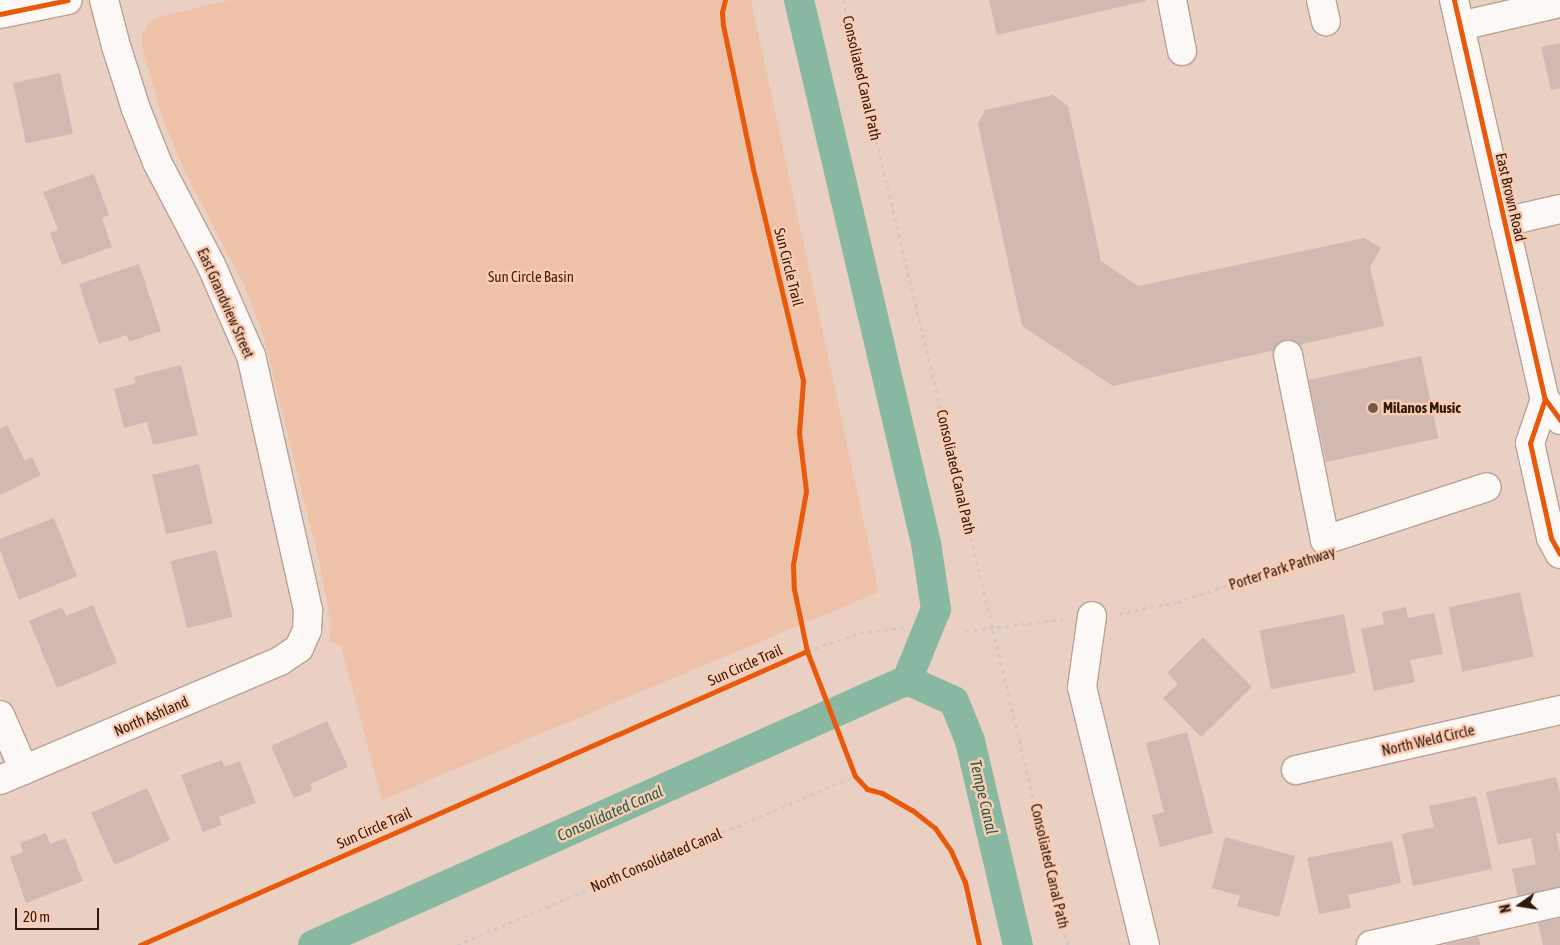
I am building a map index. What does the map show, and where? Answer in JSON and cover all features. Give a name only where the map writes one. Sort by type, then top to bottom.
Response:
[{"type":"street","points":[[0,14],[68,0]]},
{"type":"street","name":"East Grandview Street","points":[[104,0],[136,109],[157,162],[211,265],[251,356],[308,610],[307,630],[299,648]]},
{"type":"street","points":[[1172,0],[1182,51]]},
{"type":"street","name":"East Brown Road","points":[[1454,0],[1504,222],[1555,405],[1530,443],[1551,538],[1560,554]]},
{"type":"street","points":[[1460,26],[1560,3]]},
{"type":"street","points":[[1504,222],[1560,209]]},
{"type":"street","points":[[1288,355],[1325,540],[1487,488]]},
{"type":"street","points":[[1092,616],[1082,687],[1146,945]]},
{"type":"street","name":"North Ashland","points":[[12,775],[280,661],[299,648]]},
{"type":"street","name":"North Weld Circle","points":[[1296,770],[1560,710]]},
{"type":"street","points":[[0,715],[12,775]]},
{"type":"street","points":[[1371,945],[1560,902]]},
{"type":"path","points":[[807,651],[860,632],[907,627]]},
{"type":"path","points":[[805,642],[815,675]]},
{"type":"path","points":[[844,749],[854,776],[861,783]]},
{"type":"green space","name":"Sun Circle Basin","points":[[230,0],[751,0],[879,592],[382,800],[341,646],[329,642],[331,623],[320,565],[263,334],[244,285],[187,176],[163,120],[142,46],[142,35],[149,22],[158,17]]},
{"type":"building","points":[[989,0],[1146,0],[1146,1],[997,35]]},
{"type":"building","points":[[1560,43],[1560,88],[1551,90],[1541,47]]},
{"type":"building","points":[[60,73],[73,134],[26,144],[13,83]]},
{"type":"building","points":[[1053,95],[1068,106],[1101,261],[1138,286],[1364,238],[1381,248],[1370,267],[1384,326],[1113,386],[1022,326],[978,124],[985,110]]},
{"type":"building","points":[[94,174],[109,215],[102,218],[112,247],[62,265],[50,233],[58,230],[43,192]]},
{"type":"building","points":[[139,264],[161,331],[129,342],[127,335],[99,344],[79,284]]},
{"type":"building","name":"Milanos Music","points":[[1421,356],[1438,438],[1326,462],[1309,380]]},
{"type":"building","points":[[181,365],[198,435],[153,445],[147,422],[124,428],[114,389],[136,383],[134,377]]},
{"type":"building","points":[[7,425],[25,461],[32,457],[41,475],[0,495],[0,429]]},
{"type":"building","points":[[199,464],[213,523],[166,534],[152,475]]},
{"type":"building","points":[[54,518],[77,576],[19,600],[0,550],[0,539]]},
{"type":"building","points":[[216,550],[233,617],[187,628],[170,561]]},
{"type":"building","points":[[1520,592],[1534,657],[1462,672],[1449,607]]},
{"type":"building","points":[[93,605],[117,663],[57,688],[29,621],[62,607],[66,616]]},
{"type":"building","points":[[1406,607],[1408,618],[1434,613],[1443,654],[1410,660],[1415,682],[1374,691],[1361,629],[1384,624],[1382,612]]},
{"type":"building","points":[[1344,614],[1355,673],[1271,689],[1260,630]]},
{"type":"building","points":[[1203,637],[1252,687],[1201,737],[1163,698],[1178,684],[1167,673]]},
{"type":"building","points":[[327,721],[348,767],[310,784],[313,790],[294,798],[271,746]]},
{"type":"building","points":[[1187,732],[1213,833],[1160,847],[1152,815],[1164,812],[1146,743]]},
{"type":"building","points":[[222,760],[225,767],[240,761],[256,803],[219,817],[222,825],[203,832],[181,775]]},
{"type":"building","points":[[1556,777],[1560,793],[1560,833],[1556,834],[1560,852],[1560,890],[1518,899],[1512,869],[1536,864],[1531,838],[1498,845],[1486,792]]},
{"type":"building","points":[[147,788],[170,840],[114,865],[91,813]]},
{"type":"building","points":[[1476,796],[1492,869],[1413,886],[1402,834],[1434,827],[1429,806]]},
{"type":"building","points":[[46,833],[50,844],[66,838],[83,881],[26,903],[10,857],[23,852],[20,843]]},
{"type":"building","points":[[1225,837],[1295,856],[1279,917],[1237,906],[1240,896],[1212,888]]},
{"type":"building","points":[[1392,841],[1401,883],[1348,895],[1351,908],[1319,914],[1307,858]]},
{"type":"building","points":[[1560,918],[1560,945],[1543,945],[1538,923]]},
{"type":"building","points":[[1479,937],[1480,945],[1446,945],[1446,944]]},
{"type":"waterway","points":[[799,0],[926,543],[936,609],[907,680]]},
{"type":"waterway","name":"Tempe Canal","points":[[907,680],[954,701],[970,741],[1018,945]]},
{"type":"waterway","name":"Consolidated Canal","points":[[313,945],[907,680]]},
{"type":"cycle path","points":[[0,14],[68,0]]},
{"type":"cycle path","name":"Sun Circle Trail","points":[[725,0],[722,12],[723,25],[753,169],[803,381],[799,433],[806,491],[793,565],[794,589],[807,651],[855,776],[867,789],[882,793],[912,810],[935,828],[951,851],[965,882],[979,945]]},
{"type":"cycle path","points":[[1454,0],[1545,399],[1560,420]]},
{"type":"cycle path","points":[[1545,399],[1530,443],[1551,538],[1560,554]]},
{"type":"cycle path","name":"Sun Circle Trail","points":[[140,945],[807,651]]},
{"type":"place","name":"Milanos Music","points":[[1373,408]]}]
